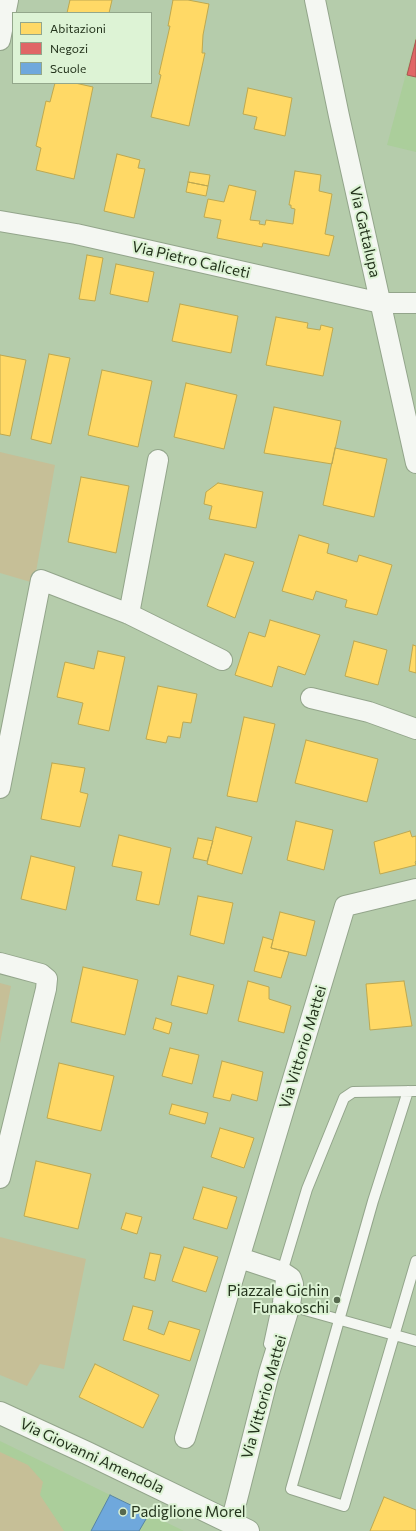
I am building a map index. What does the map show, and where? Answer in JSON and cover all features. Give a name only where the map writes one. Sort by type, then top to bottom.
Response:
[{"type":"main road","name":"Via Giovanni Amendola","points":[[0,1413],[240,1527]]},
{"type":"street","points":[[0,40],[8,0]]},
{"type":"street","name":"Via Gattalupa","points":[[315,0],[339,116],[416,463]]},
{"type":"street","name":"Via Pietro Caliceti","points":[[0,221],[76,234],[381,303],[416,303]]},
{"type":"street","points":[[129,614],[158,460]]},
{"type":"street","points":[[0,788],[41,580],[129,614],[222,660]]},
{"type":"street","points":[[311,698],[369,712],[416,729]]},
{"type":"street","name":"Via Vittorio Mattei","points":[[185,1438],[345,906],[416,889]]},
{"type":"street","points":[[0,964],[42,974],[47,979],[46,989],[0,1178]]},
{"type":"street","points":[[240,1258],[282,1272]]},
{"type":"street","name":"Via Vittorio Mattei","points":[[240,1527],[269,1373],[284,1304],[293,1284],[290,1278],[282,1272]]},
{"type":"lane","points":[[282,1272],[307,1189],[344,1098],[353,1092],[412,1091],[376,1191],[291,1489],[344,1506],[416,1261]]},
{"type":"lane","points":[[284,1304],[416,1341]]},
{"type":"shaded area","points":[[416,36],[416,152],[387,145]]},
{"type":"shaded area","points":[[0,452],[55,465],[34,583],[0,573]]},
{"type":"shaded area","points":[[0,983],[11,986],[0,1043]]},
{"type":"shaded area","points":[[0,1237],[86,1259],[64,1369],[40,1364],[27,1386],[0,1375]]},
{"type":"shaded area","points":[[0,1441],[149,1514],[184,1531],[0,1531]]},
{"type":"shaded area","points":[[0,1452],[28,1465],[43,1482],[40,1495],[64,1531],[0,1531]]},
{"type":"building: Abitazioni","points":[[70,0],[112,0],[109,12],[67,12]]},
{"type":"building: Abitazioni","points":[[173,0],[188,0],[209,4],[203,35],[202,53],[205,53],[189,126],[151,117],[161,75],[159,74],[170,26],[168,26]]},
{"type":"building: Abitazioni","points":[[55,84],[80,84],[93,87],[74,179],[36,170],[41,148],[36,146],[46,101],[50,102]]},
{"type":"building: Abitazioni","points":[[248,88],[292,98],[285,136],[254,129],[257,117],[243,114]]},
{"type":"building: Abitazioni","points":[[117,154],[140,160],[138,168],[145,169],[134,218],[104,211]]},
{"type":"building: Abitazioni","points":[[295,171],[321,175],[319,191],[332,194],[325,234],[334,236],[329,256],[263,243],[262,247],[217,238],[221,220],[204,217],[208,199],[224,202],[229,185],[256,191],[250,220],[260,221],[259,224],[265,225],[266,220],[293,224],[295,209],[291,208],[291,205],[289,205]]},
{"type":"building: Abitazioni","points":[[190,172],[210,175],[208,186],[188,182]]},
{"type":"building: Abitazioni","points":[[188,182],[208,186],[206,196],[186,192]]},
{"type":"building: Abitazioni","points":[[87,255],[103,258],[95,301],[79,299]]},
{"type":"building: Abitazioni","points":[[116,264],[154,272],[148,302],[110,294]]},
{"type":"building: Abitazioni","points":[[180,304],[238,316],[231,353],[172,341]]},
{"type":"building: Abitazioni","points":[[276,317],[308,323],[307,328],[320,330],[321,325],[333,328],[323,376],[266,365]]},
{"type":"building: Abitazioni","points":[[49,354],[70,358],[51,444],[31,439]]},
{"type":"building: Abitazioni","points":[[0,355],[26,360],[10,436],[0,434]]},
{"type":"building: Abitazioni","points":[[102,370],[152,381],[138,447],[88,435]]},
{"type":"building: Abitazioni","points":[[186,383],[237,395],[224,449],[174,437]]},
{"type":"building: Abitazioni","points":[[274,407],[341,421],[332,464],[264,453]]},
{"type":"building: Abitazioni","points":[[335,448],[387,459],[374,517],[323,505]]},
{"type":"building: Abitazioni","points":[[81,477],[129,486],[116,553],[68,542]]},
{"type":"building: Abitazioni","points":[[218,483],[263,492],[256,528],[209,519],[212,506],[204,504],[206,492]]},
{"type":"building: Abitazioni","points":[[299,535],[329,544],[327,553],[357,562],[359,555],[392,565],[377,615],[345,607],[347,600],[316,591],[313,600],[282,591]]},
{"type":"building: Abitazioni","points":[[225,554],[254,562],[235,618],[207,606]]},
{"type":"building: Abitazioni","points":[[270,620],[320,635],[305,675],[278,666],[272,687],[235,675],[249,632],[265,637]]},
{"type":"building: Abitazioni","points":[[354,641],[387,650],[378,685],[345,676]]},
{"type":"building: Abitazioni","points":[[413,645],[416,646],[416,673],[409,671]]},
{"type":"building: Abitazioni","points":[[98,651],[125,657],[109,731],[78,724],[83,703],[57,697],[65,662],[94,669]]},
{"type":"building: Abitazioni","points":[[158,686],[197,694],[191,723],[183,722],[180,738],[168,736],[166,743],[146,739]]},
{"type":"building: Abitazioni","points":[[244,717],[275,724],[257,802],[227,796]]},
{"type":"building: Abitazioni","points":[[306,740],[378,759],[367,802],[295,783]]},
{"type":"building: Abitazioni","points":[[52,763],[85,768],[80,792],[88,794],[80,827],[41,819]]},
{"type":"building: Abitazioni","points":[[296,821],[333,830],[324,870],[287,860]]},
{"type":"building: Abitazioni","points":[[216,827],[252,837],[242,874],[207,864]]},
{"type":"building: Abitazioni","points":[[410,831],[412,837],[416,836],[416,865],[380,874],[374,842]]},
{"type":"building: Abitazioni","points":[[119,835],[171,848],[159,905],[136,900],[142,872],[112,866]]},
{"type":"building: Abitazioni","points":[[198,838],[213,841],[207,861],[193,858]]},
{"type":"building: Abitazioni","points":[[31,856],[75,867],[66,910],[21,899]]},
{"type":"building: Abitazioni","points":[[198,896],[233,903],[224,944],[190,935]]},
{"type":"building: Abitazioni","points":[[280,912],[315,921],[306,956],[271,948]]},
{"type":"building: Abitazioni","points":[[263,937],[273,940],[271,948],[289,952],[281,978],[254,971]]},
{"type":"building: Abitazioni","points":[[83,967],[138,980],[125,1035],[71,1022]]},
{"type":"building: Abitazioni","points":[[178,976],[214,985],[207,1014],[171,1005]]},
{"type":"building: Abitazioni","points":[[248,981],[269,987],[269,999],[291,1006],[284,1033],[238,1021]]},
{"type":"building: Abitazioni","points":[[404,981],[412,1026],[370,1030],[366,984]]},
{"type":"building: Abitazioni","points":[[156,1018],[172,1023],[169,1034],[153,1029]]},
{"type":"building: Abitazioni","points":[[170,1048],[199,1055],[192,1084],[162,1076]]},
{"type":"building: Abitazioni","points":[[222,1061],[263,1072],[257,1101],[232,1094],[230,1101],[213,1097]]},
{"type":"building: Abitazioni","points":[[59,1063],[114,1076],[101,1131],[47,1118]]},
{"type":"building: Abitazioni","points":[[172,1104],[208,1113],[205,1124],[169,1114]]},
{"type":"building: Abitazioni","points":[[220,1128],[254,1138],[244,1168],[211,1157]]},
{"type":"building: Abitazioni","points":[[36,1161],[91,1174],[78,1229],[24,1216]]},
{"type":"building: Abitazioni","points":[[203,1187],[237,1197],[227,1229],[193,1219]]},
{"type":"building: Abitazioni","points":[[126,1213],[142,1217],[137,1234],[121,1229]]},
{"type":"building: Abitazioni","points":[[184,1247],[218,1257],[206,1292],[172,1281]]},
{"type":"building: Abitazioni","points":[[150,1253],[161,1255],[155,1281],[144,1278]]},
{"type":"building: Abitazioni","points":[[133,1306],[153,1311],[148,1329],[164,1335],[169,1321],[200,1330],[190,1361],[123,1340]]},
{"type":"building: Abitazioni","points":[[95,1364],[159,1395],[143,1428],[79,1397]]},
{"type":"building: Abitazioni","points":[[384,1497],[416,1510],[416,1531],[370,1531]]},
{"type":"building: Negozi","points":[[416,40],[416,77],[407,75]]},
{"type":"building: Scuole","name":"Padiglione Morel","points":[[110,1495],[149,1514],[139,1531],[91,1531]]},
{"type":"place","name":"Piazzale Gichin Funakoschi","points":[[337,1300]]},
{"type":"place","name":"Padiglione Morel","points":[[123,1512]]}]
